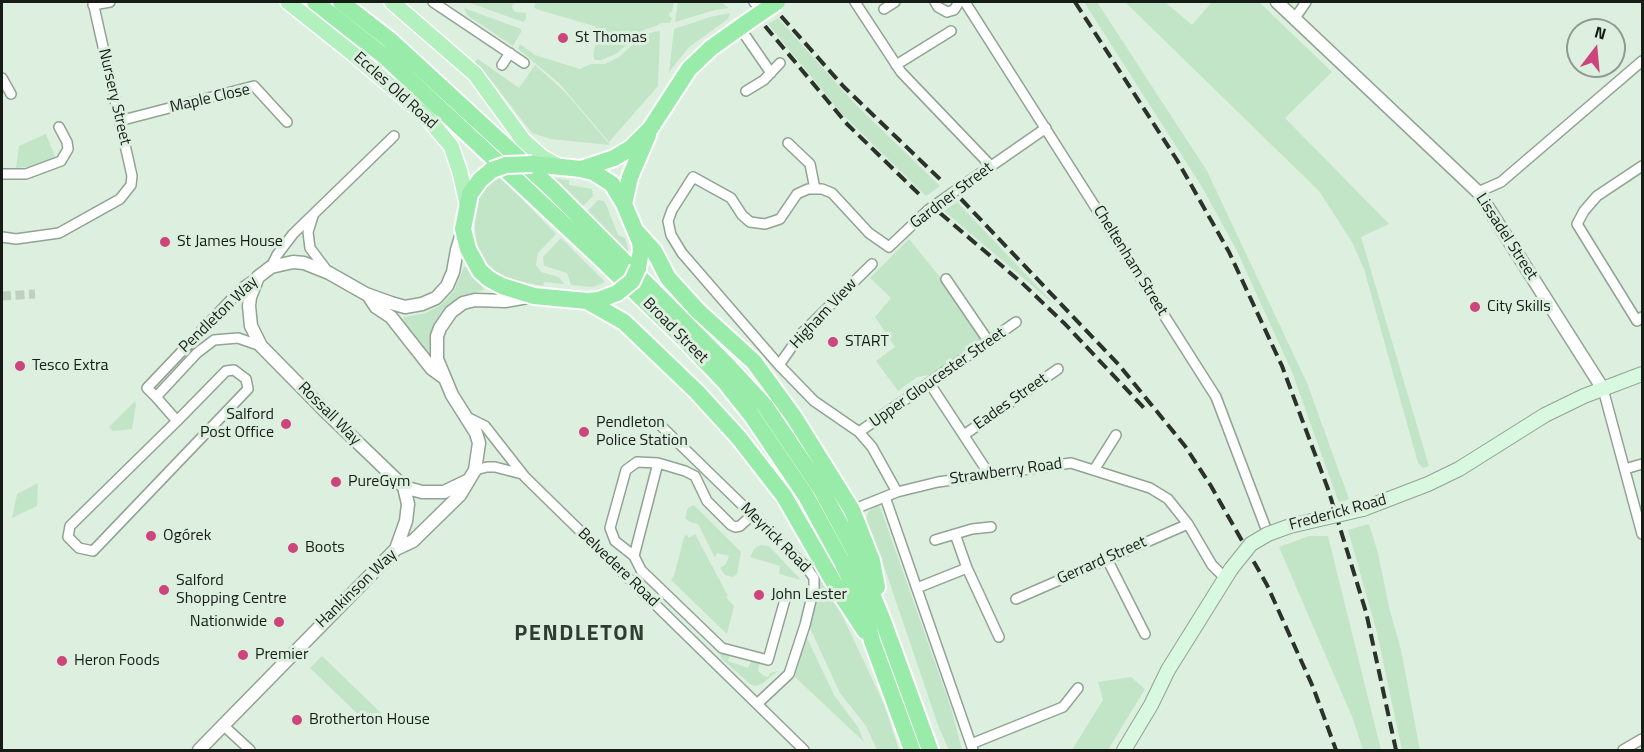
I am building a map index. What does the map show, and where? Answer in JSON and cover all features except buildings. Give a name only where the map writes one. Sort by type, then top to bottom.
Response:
[{"type":"highway","name":"Broad Street","points":[[315,2],[384,56],[684,338],[752,416],[806,496],[842,562],[863,606],[872,641],[912,750]]},
{"type":"highway","name":"Broad Street","points":[[341,2],[390,40],[552,189],[714,351],[765,406],[821,489],[855,552],[930,750]]},
{"type":"highway","points":[[581,169],[620,156],[631,148],[650,129],[689,69],[751,16],[777,2]]},
{"type":"highway","points":[[624,204],[630,177],[644,149],[650,129]]},
{"type":"highway","points":[[506,165],[558,166],[594,172],[612,184],[635,230],[641,250],[638,268],[632,281],[617,293],[599,300],[534,296],[502,286],[489,279],[474,262],[464,229],[467,204],[475,186],[492,170],[506,165]]},
{"type":"highway","points":[[635,230],[654,251],[668,278],[698,310],[754,362],[794,417],[852,510],[872,561],[883,621]]},
{"type":"highway","points":[[587,301],[624,322],[697,392],[739,438],[784,496],[838,590],[872,641]]},
{"type":"main road","name":"Eccles Old Road","points":[[288,2],[352,52],[426,116],[451,146],[467,204]]},
{"type":"main road","points":[[393,2],[475,74],[523,140],[542,157],[558,166]]},
{"type":"main road","name":"Frederick Road","points":[[1124,750],[1151,705],[1168,670],[1228,573],[1251,544],[1268,534],[1290,526],[1363,509],[1428,484],[1459,469],[1545,415],[1603,388],[1642,374]]},
{"type":"street","points":[[93,3],[111,2]]},
{"type":"street","points":[[433,2],[524,63]]},
{"type":"street","points":[[855,2],[901,72],[988,168]]},
{"type":"street","points":[[884,9],[895,2]]},
{"type":"street","points":[[935,2],[938,7],[947,12],[954,9],[959,2]]},
{"type":"street","name":"Cheltenham Street","points":[[965,2],[1216,397],[1268,534]]},
{"type":"street","name":"Lissadel Street","points":[[1277,2],[1478,192],[1603,388],[1642,534]]},
{"type":"street","points":[[1295,18],[1306,2]]},
{"type":"street","name":"Nursery Street","points":[[2,237],[16,239],[59,233],[120,199],[131,185],[132,176],[93,3]]},
{"type":"street","points":[[751,16],[771,73]]},
{"type":"street","points":[[896,65],[951,31]]},
{"type":"street","points":[[502,65],[510,53]]},
{"type":"street","points":[[1478,192],[1500,182],[1642,61]]},
{"type":"street","points":[[746,91],[771,73],[780,63]]},
{"type":"street","points":[[2,79],[11,94]]},
{"type":"street","name":"Maple Close","points":[[119,121],[254,86],[287,122]]},
{"type":"street","points":[[2,174],[26,174],[61,161],[68,149],[59,127]]},
{"type":"street","name":"Gardner Street","points":[[815,189],[832,193],[869,233],[889,247],[928,210],[1046,128]]},
{"type":"street","points":[[271,267],[293,234],[394,136]]},
{"type":"street","points":[[788,143],[810,164],[815,189],[808,189],[797,194],[780,219],[765,224],[750,222],[742,215],[731,198],[693,177],[670,214],[668,221],[671,235],[682,253],[779,365],[814,401],[859,432],[872,447],[897,492]]},
{"type":"street","points":[[1642,166],[1597,196],[1584,211],[1577,224],[1637,321],[1642,317]]},
{"type":"street","points":[[314,213],[308,232],[310,248],[329,273]]},
{"type":"street","points":[[366,294],[405,307],[422,304],[436,298],[450,280],[464,229]]},
{"type":"street","name":"Pendleton Way","points":[[156,397],[147,388],[235,296],[271,267],[293,262],[313,266],[366,294]]},
{"type":"street","name":"Higham View","points":[[779,365],[801,334],[872,264]]},
{"type":"street","name":"Rossall Way","points":[[258,277],[250,297],[249,316],[251,326],[261,346],[404,487]]},
{"type":"street","points":[[858,278],[866,286]]},
{"type":"street","points":[[946,279],[989,342]]},
{"type":"street","points":[[366,294],[376,307],[392,317],[432,369],[444,377]]},
{"type":"street","points":[[444,377],[437,359],[437,336],[451,312],[463,303],[475,300],[505,301],[534,296]]},
{"type":"street","name":"Upper Gloucester Street","points":[[859,432],[1016,322]]},
{"type":"street","points":[[177,421],[156,397],[196,353],[214,340],[238,338],[261,346]]},
{"type":"street","name":"Eades Street","points":[[964,435],[1058,369]]},
{"type":"street","points":[[234,370],[246,379],[248,389],[93,551],[79,548],[68,537],[70,526],[177,421],[226,371],[234,370]]},
{"type":"street","name":"Belvedere Road","points":[[444,377],[467,417],[485,426],[522,474],[804,750]]},
{"type":"street","points":[[930,384],[989,474]]},
{"type":"street","points":[[467,417],[479,443],[473,475]]},
{"type":"street","name":"Meyrick Road","points":[[658,423],[810,571],[815,584],[789,674],[757,704]]},
{"type":"street","points":[[1094,471],[1116,435]]},
{"type":"street","points":[[752,515],[740,526],[735,527],[707,501],[695,476],[658,463],[637,462],[626,470],[610,528],[615,541],[634,556],[641,570],[722,648],[768,660],[786,596]]},
{"type":"street","points":[[634,556],[658,463]]},
{"type":"street","name":"Strawberry Road","points":[[852,510],[897,492],[938,482],[1071,463],[1150,488],[1167,499],[1188,524],[1212,565],[1228,573]]},
{"type":"street","points":[[1625,469],[1642,464]]},
{"type":"street","points":[[396,549],[406,520],[408,504],[404,487],[422,492],[444,492],[487,467],[522,474]]},
{"type":"street","name":"Hankinson Way","points":[[200,750],[396,549],[413,541],[460,495],[473,475]]},
{"type":"street","points":[[885,497],[972,747],[1063,707],[1078,688]]},
{"type":"street","name":"Gerrard Street","points":[[1016,599],[1188,524]]},
{"type":"street","points":[[935,540],[991,527]]},
{"type":"street","points":[[955,534],[967,568],[999,637]]},
{"type":"street","points":[[1107,559],[1145,634]]},
{"type":"street","points":[[917,588],[967,568]]},
{"type":"street","points":[[224,726],[250,750]]},
{"type":"street","points":[[1623,750],[1642,739]]},
{"type":"green space","points":[[467,2],[519,2],[513,4],[512,8],[515,12],[526,13],[526,19],[523,22]]},
{"type":"green space","points":[[536,2],[674,2],[669,16],[672,18],[670,23],[660,23],[644,30],[616,54],[595,60],[593,55],[599,30],[594,26],[536,9],[534,7]]},
{"type":"green space","points":[[678,2],[721,2],[729,8],[675,22]]},
{"type":"green space","points":[[1084,2],[1097,2],[1207,171],[1307,383],[1349,499],[1339,503],[1292,372],[1237,251],[1202,187]]},
{"type":"green space","points":[[1125,2],[1165,2],[1192,25],[1212,2],[1259,2],[1332,72],[1285,118],[1389,224],[1361,237],[1429,466],[1423,468],[1418,463],[1364,269],[1352,242],[1319,191]]},
{"type":"green space","points":[[464,8],[521,29],[513,46],[467,15]]},
{"type":"green space","points":[[730,13],[728,19],[689,47],[669,72],[674,29]]},
{"type":"green space","points":[[778,18],[855,104],[940,186],[926,196],[841,113],[768,24]]},
{"type":"green space","points":[[660,31],[658,86],[609,142],[559,83],[518,49],[520,44],[535,55],[580,69],[591,64],[605,64],[619,57],[645,34]]},
{"type":"green space","points":[[478,59],[519,88],[535,65],[565,92],[610,145],[551,139],[532,133],[474,62]]},
{"type":"green space","points":[[46,134],[56,159],[37,166],[16,168],[19,146]]},
{"type":"green space","points":[[518,173],[543,176],[521,198],[556,234],[538,253],[536,265],[541,272],[559,277],[564,284],[544,282],[543,286],[507,279],[492,270],[478,251],[475,223],[478,200],[482,192],[494,180]]},
{"type":"green space","points":[[552,178],[569,180],[569,185],[592,189],[593,196],[579,210],[549,180]]},
{"type":"green space","points":[[598,200],[604,201],[618,235],[625,238],[628,249],[627,258],[584,215]]},
{"type":"green space","points":[[957,202],[1054,304],[944,211]]},
{"type":"green space","points":[[561,238],[605,282],[593,287],[571,285],[567,273],[544,266],[543,257]]},
{"type":"green space","points":[[909,239],[944,282],[982,339],[935,374],[917,377],[898,391],[876,361],[895,347],[875,317],[891,298],[870,278]]},
{"type":"green space","points":[[464,267],[484,287],[483,290],[459,297],[441,314],[432,329],[428,356],[403,320],[404,317],[426,313],[442,304],[454,291]]},
{"type":"green space","points":[[135,401],[132,429],[113,431],[109,427]]},
{"type":"green space","points":[[38,483],[37,506],[12,518],[17,494]]},
{"type":"green space","points":[[879,504],[951,708],[962,750],[949,750],[938,725],[886,572],[866,523],[868,512]]},
{"type":"green space","points":[[694,505],[741,552],[737,574],[733,577],[725,575],[720,568],[726,564],[729,556],[717,553],[715,558],[698,524],[685,518],[688,508]]},
{"type":"green space","points":[[1369,524],[1401,650],[1420,750],[1402,750],[1377,633],[1348,530]]},
{"type":"green space","points":[[695,534],[728,596],[726,597],[734,606],[727,634],[671,580],[684,537],[687,535],[689,538]]},
{"type":"green space","points":[[1309,536],[1328,536],[1381,750],[1363,750],[1353,719],[1279,547]]},
{"type":"green space","points":[[760,545],[769,546],[801,580],[779,574],[780,566],[750,557],[754,549]]},
{"type":"green space","points":[[821,578],[832,594],[884,704],[899,750],[877,750],[866,726],[840,693],[809,626]]},
{"type":"green space","points":[[806,636],[834,695],[858,727],[864,742],[795,677]]},
{"type":"green space","points":[[723,652],[730,654],[728,661],[748,668],[751,661],[760,663],[758,671],[764,676],[768,677],[770,673],[778,671],[762,684],[755,686],[722,659],[720,655]]},
{"type":"green space","points":[[322,656],[381,713],[369,725],[310,668]]},
{"type":"green space","points":[[1131,677],[1145,689],[1108,750],[1072,750],[1103,700],[1098,682]]},
{"type":"tunnel","points":[[2,296],[35,294]]},
{"type":"railway","points":[[1075,2],[1177,160],[1229,252],[1282,366],[1328,489],[1366,612],[1396,750]]},
{"type":"railway","points":[[781,16],[844,87],[944,183]]},
{"type":"railway","points":[[765,26],[847,124],[923,198]]},
{"type":"railway","points":[[961,199],[1119,365],[1185,446],[1211,486],[1267,585],[1313,687],[1336,750]]},
{"type":"railway","points":[[940,213],[1022,283],[1065,324],[1145,409]]},
{"type":"place","name":"St Thomas","points":[[563,38]]},
{"type":"place","name":"St James House","points":[[165,242]]},
{"type":"place","name":"City Skills","points":[[1475,307]]},
{"type":"place","name":"START","points":[[833,342]]},
{"type":"place","name":"Tesco Extra","points":[[20,366]]},
{"type":"place","name":"Salford Post Office","points":[[286,424]]},
{"type":"place","name":"Pendleton Police Station","points":[[584,432]]},
{"type":"place","name":"PureGym","points":[[336,482]]},
{"type":"place","name":"Ogórek","points":[[151,536]]},
{"type":"place","name":"Boots","points":[[293,548]]},
{"type":"place","name":"Salford Shopping Centre","points":[[164,590]]},
{"type":"place","name":"John Lester","points":[[759,595]]},
{"type":"place","name":"Nationwide","points":[[279,622]]},
{"type":"place","name":"Premier","points":[[243,655]]},
{"type":"place","name":"Heron Foods","points":[[62,661]]},
{"type":"place","name":"Brotherton House","points":[[297,720]]},
{"type":"district","name":"PENDLETON","points":[[580,635]]}]
